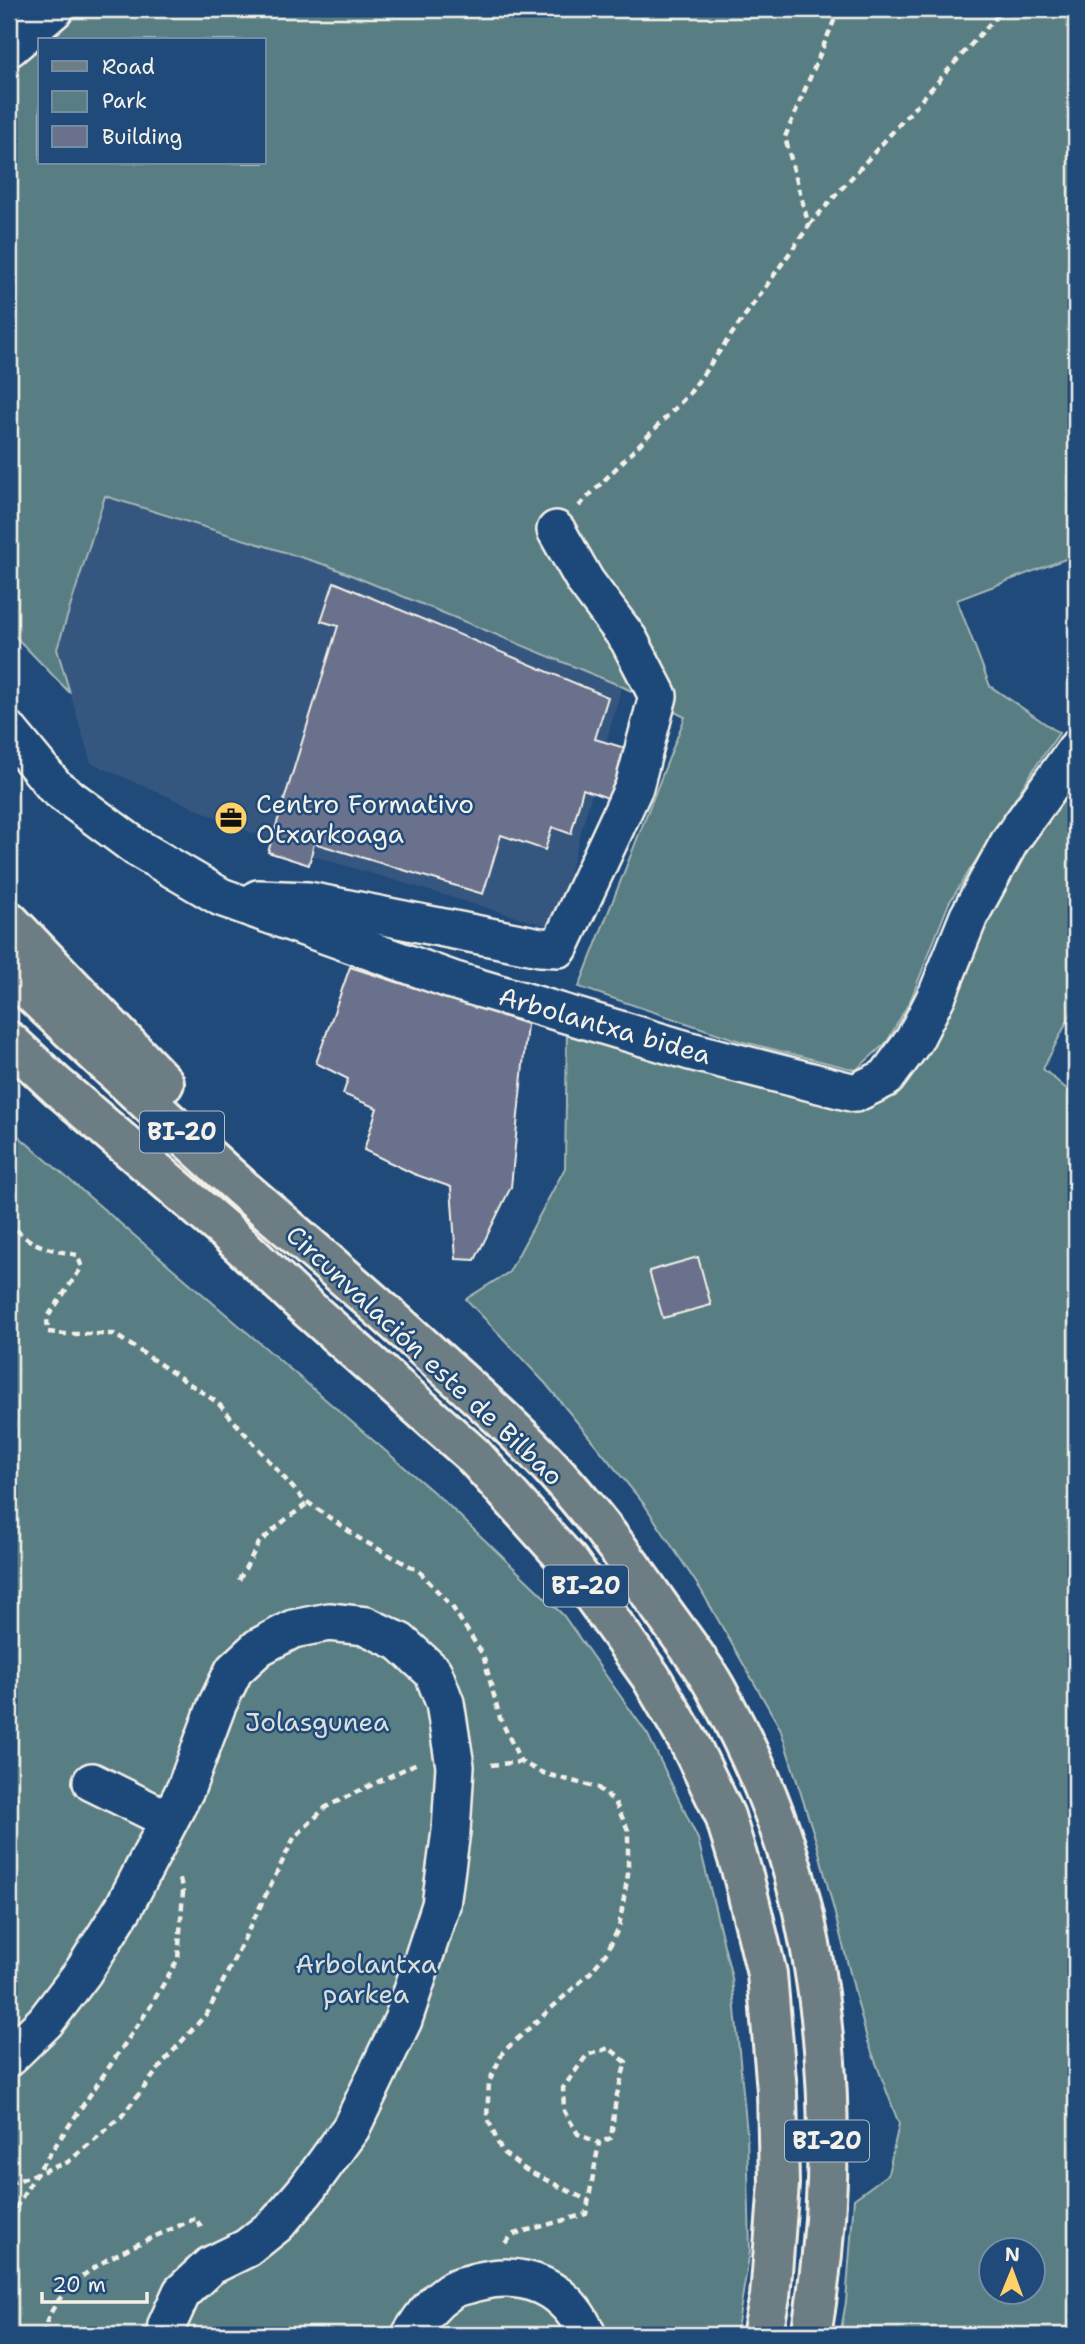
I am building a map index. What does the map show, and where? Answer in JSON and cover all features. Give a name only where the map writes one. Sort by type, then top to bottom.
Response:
[{"type":"main road","points":[[9,921],[358,1287]]},
{"type":"main road","name":"Circunvalación este de Bilbao","points":[[9,972],[242,1188],[358,1287],[506,1422],[592,1515],[625,1557],[715,1687],[768,1798],[787,1851],[811,1947],[821,2016],[827,2145],[821,2262],[811,2335]]},
{"type":"main road","name":"Circunvalación este de Bilbao","points":[[9,1041],[57,1086],[228,1233],[304,1305],[473,1454],[569,1562],[651,1677],[691,1746],[725,1816],[744,1879],[767,1974],[777,2091],[779,2184],[770,2297],[762,2335]]},
{"type":"main road","points":[[9,1076],[178,1222],[304,1305]]},
{"type":"street","points":[[9,48],[51,10]]},
{"type":"street","points":[[220,897],[308,901],[540,947],[559,948],[634,787],[658,696],[629,640],[585,581],[556,530]]},
{"type":"street","name":"Arbolantxa bidea","points":[[9,731],[55,787],[136,847],[220,897],[452,980],[691,1051],[855,1093],[887,1078],[914,1040],[938,993],[968,916],[1010,841],[1076,749]]},
{"type":"street","points":[[9,2057],[45,2022],[83,1972],[124,1907],[186,1788],[217,1705],[234,1670],[259,1647],[293,1629],[329,1622],[366,1626],[400,1642],[433,1672],[445,1703],[454,1766],[451,1831],[440,1905],[402,2020],[351,2128],[306,2190],[277,2224],[247,2248],[210,2266],[182,2292],[165,2335]]},
{"type":"street","points":[[92,1782],[169,1820]]},
{"type":"street","points":[[411,2335],[428,2309],[453,2289],[496,2277],[527,2280],[562,2297],[579,2316],[587,2335]]},
{"type":"path","points":[[809,226],[785,137],[839,9]]},
{"type":"path","points":[[556,530],[689,394],[809,226],[1003,9]]},
{"type":"path","points":[[239,1580],[259,1543],[308,1503]]},
{"type":"path","points":[[9,2184],[68,2162],[121,2117],[167,2058],[208,2012],[295,1838],[326,1807],[419,1762],[426,1764]]},
{"type":"path","points":[[485,1765],[521,1762]]},
{"type":"path","points":[[9,2219],[36,2174],[150,2007],[178,1959],[183,1892],[169,1820]]},
{"type":"path","points":[[609,2048],[626,2062],[616,2098],[611,2137],[600,2143],[578,2134],[564,2111],[563,2088],[587,2054],[609,2048]]},
{"type":"path","points":[[511,2250],[498,2249],[514,2234],[586,2214],[600,2143]]},
{"type":"path","points":[[43,2335],[57,2301],[77,2279],[111,2259],[196,2218],[220,2261]]},
{"type":"shaded area","points":[[105,496],[329,566],[622,686],[554,928],[289,849],[91,763],[57,650]]},
{"type":"green space","points":[[9,9],[1076,9],[1076,555],[957,600],[990,686],[1059,733],[949,903],[911,999],[887,1042],[856,1070],[740,1041],[579,987],[685,717],[621,686],[329,566],[105,496],[57,649],[70,693],[9,630]]},
{"type":"green space","points":[[1076,768],[1076,1004],[1043,1069],[1076,1097],[1076,2335],[840,2335],[846,2302],[854,2199],[888,2174],[899,2124],[867,2039],[817,1844],[780,1728],[701,1590],[644,1504],[546,1384],[466,1299],[509,1272],[565,1168],[567,1029],[751,1087],[824,1105],[859,1105]]},
{"type":"green space","name":"Arbolantxa parkea","points":[[9,1128],[445,1502],[563,1615],[648,1735],[698,1839],[732,1978],[747,2133],[750,2251],[736,2335],[9,2335]]},
{"type":"building","points":[[334,582],[608,697],[595,739],[625,748],[629,764],[616,801],[583,789],[571,834],[552,827],[545,850],[501,835],[483,894],[314,843],[309,865],[268,852],[338,626],[321,621]]},
{"type":"building","points":[[350,967],[527,1024],[511,1187],[475,1260],[456,1259],[451,1187],[414,1174],[364,1150],[377,1108],[343,1094],[348,1079],[316,1063]]},
{"type":"building","points":[[698,1257],[711,1305],[663,1318],[649,1271]]},
{"type":"place","name":"Centro Formativo Otxarkoaga","points":[[231,818]]},
{"type":"park label","name":"Jolasgunea","points":[[317,1721]]}]
